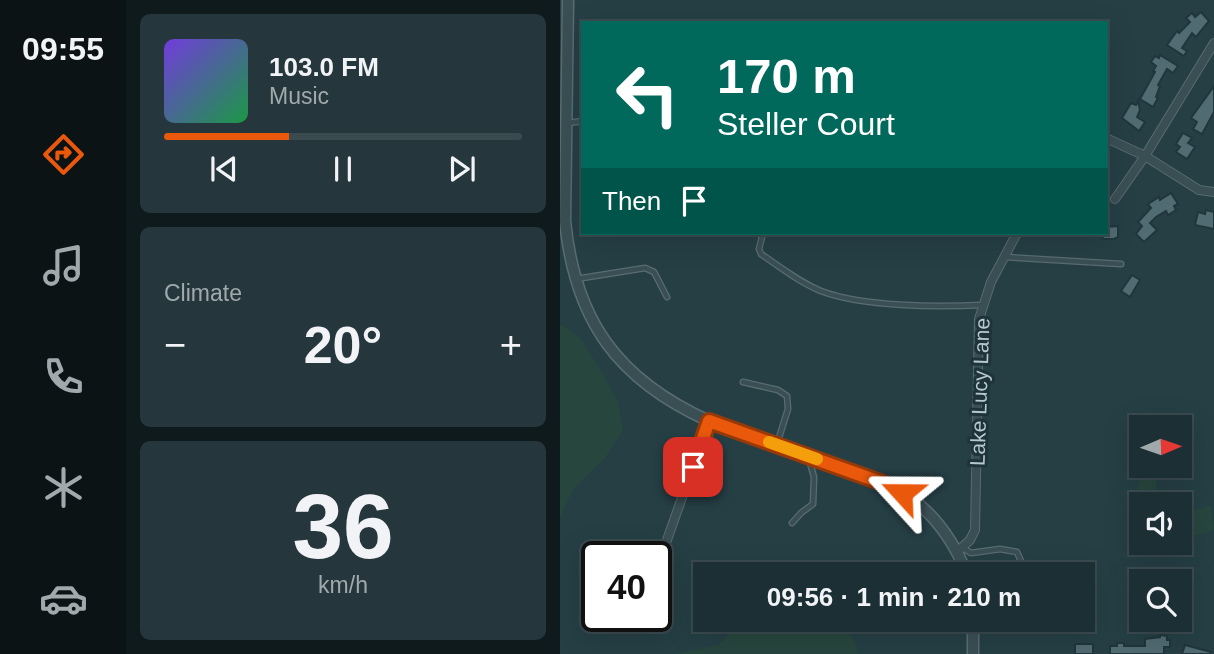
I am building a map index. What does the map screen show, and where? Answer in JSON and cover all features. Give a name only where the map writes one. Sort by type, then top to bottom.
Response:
[{"type":"street","points":[[568,0],[564,247],[582,299],[605,341],[639,380],[685,410],[880,482],[909,496],[936,521],[960,550],[964,562]]},
{"type":"street","points":[[1115,199],[1214,43]]},
{"type":"street","points":[[1108,139],[1144,156],[1199,190],[1214,192]]},
{"type":"street","name":"Lake Lucy Lane","points":[[960,550],[975,530],[979,318],[991,282],[1016,235]]},
{"type":"street","points":[[667,541],[709,421]]},
{"type":"street","points":[[973,632],[973,654]]},
{"type":"lane","points":[[567,123],[581,121]]},
{"type":"lane","points":[[762,235],[759,249],[761,254],[800,281],[822,291],[860,300],[935,307],[983,305]]},
{"type":"lane","points":[[1004,257],[1121,264]]},
{"type":"lane","points":[[575,279],[645,268],[654,272],[667,297]]},
{"type":"lane","points":[[743,382],[778,390],[787,396],[788,409],[777,445]]},
{"type":"lane","points":[[792,523],[809,509],[814,497],[814,477],[808,456]]},
{"type":"lane","points":[[960,550],[971,553],[1000,549],[1017,552],[1021,562]]},
{"type":"green space","points":[[560,326],[564,326],[582,340],[603,374],[618,402],[623,430],[605,458],[573,489],[560,519]]},
{"type":"green space","points":[[1140,478],[1157,478],[1155,492],[1137,492]]},
{"type":"green space","points":[[1211,505],[1214,530],[1192,536],[1192,511]]},
{"type":"green space","points":[[732,632],[848,632],[858,654],[675,654],[718,645]]},
{"type":"building","points":[[1201,12],[1209,21],[1196,37],[1192,33],[1182,48],[1187,51],[1184,56],[1167,45],[1177,31],[1179,33],[1190,22],[1186,18],[1192,13],[1195,17]]},
{"type":"building","points":[[1160,55],[1178,66],[1173,73],[1167,69],[1158,85],[1158,98],[1153,107],[1140,99],[1155,72],[1153,71],[1156,66],[1151,62],[1155,56],[1159,58]]},
{"type":"building","points":[[1214,86],[1214,112],[1202,134],[1193,129],[1197,122],[1191,118]]},
{"type":"building","points":[[1138,101],[1140,110],[1137,117],[1145,122],[1139,131],[1122,118],[1131,103],[1136,105]]},
{"type":"building","points":[[1183,133],[1192,138],[1188,143],[1195,147],[1187,159],[1176,152],[1180,147],[1176,144]]},
{"type":"building","points":[[1171,193],[1178,204],[1174,206],[1176,210],[1168,215],[1166,211],[1150,223],[1157,230],[1144,242],[1136,234],[1142,226],[1138,222],[1151,208],[1148,204]]},
{"type":"building","points":[[1206,210],[1214,212],[1214,229],[1195,225],[1198,212],[1205,214]]},
{"type":"building","points":[[1118,226],[1118,237],[1104,239],[1099,235],[1108,235],[1108,227]]},
{"type":"building","points":[[1132,275],[1140,280],[1130,297],[1121,291]]},
{"type":"building","points":[[1167,636],[1167,640],[1170,640],[1170,647],[1164,647],[1164,654],[1110,654],[1110,646],[1117,646],[1117,643],[1124,643],[1124,646],[1145,646],[1145,639]]},
{"type":"building","points":[[1075,644],[1093,644],[1093,654],[1075,654]]},
{"type":"building","points":[[1185,645],[1211,652],[1182,654]]},
{"type":"slow traffic","points":[[769,442],[817,459]]},
{"type":"route","points":[[693,467],[709,421],[880,482],[902,493]]}]
